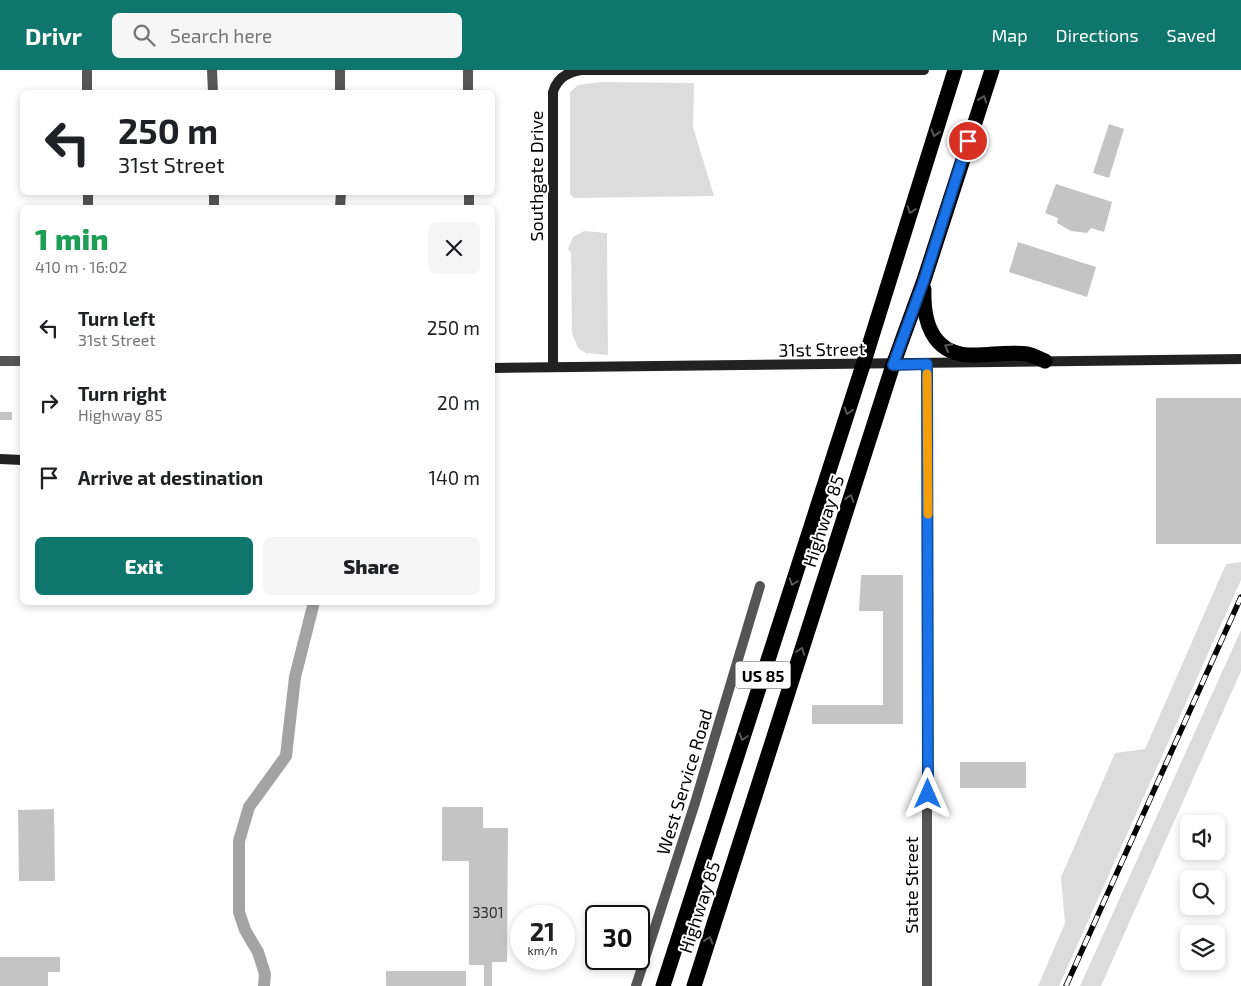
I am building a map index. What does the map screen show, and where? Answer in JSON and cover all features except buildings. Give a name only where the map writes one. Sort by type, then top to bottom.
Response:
[{"type":"highway","name":"Highway 85","points":[[663,986],[863,365],[955,70]]},
{"type":"highway","name":"Highway 85","points":[[694,986],[893,365],[924,280],[992,70]]},
{"type":"highway","points":[[924,280],[927,325],[940,344],[966,355],[1028,354],[1046,361]]},
{"type":"street","points":[[87,70],[87,90]]},
{"type":"street","points":[[212,70],[213,90]]},
{"type":"street","points":[[340,70],[340,90]]},
{"type":"street","points":[[468,70],[468,90]]},
{"type":"street","name":"Southgate Drive","points":[[553,368],[552,215],[555,86],[563,76],[573,71],[924,70]]},
{"type":"street","name":"31st Street","points":[[495,368],[1241,360]]},
{"type":"street","points":[[0,361],[20,361]]},
{"type":"street","name":"State Street","points":[[927,364],[927,986]]},
{"type":"street","points":[[0,459],[20,460]]},
{"type":"street","name":"West Service Road","points":[[636,986],[695,803],[760,586]]},
{"type":"shaded area","points":[[601,82],[694,83],[693,127],[714,196],[574,198],[570,194],[570,92],[578,85]]},
{"type":"shaded area","points":[[584,231],[607,233],[608,355],[586,353],[578,348],[572,333],[571,253],[568,249],[573,237]]},
{"type":"shaded area","points":[[1241,562],[1241,580],[1059,986],[1038,986],[1065,923],[1061,877],[1115,753],[1145,749],[1226,564]]},
{"type":"shaded area","points":[[1241,630],[1241,671],[1101,986],[1080,986]]},
{"type":"waterway","points":[[264,986],[265,974],[258,952],[245,930],[239,912],[239,841],[249,807],[286,756],[295,677],[313,605]]},
{"type":"railway","points":[[1066,986],[1241,597]]},
{"type":"slow traffic","points":[[927,374],[928,514]]},
{"type":"route","points":[[928,794],[927,364],[893,365],[924,280],[968,141]]}]
